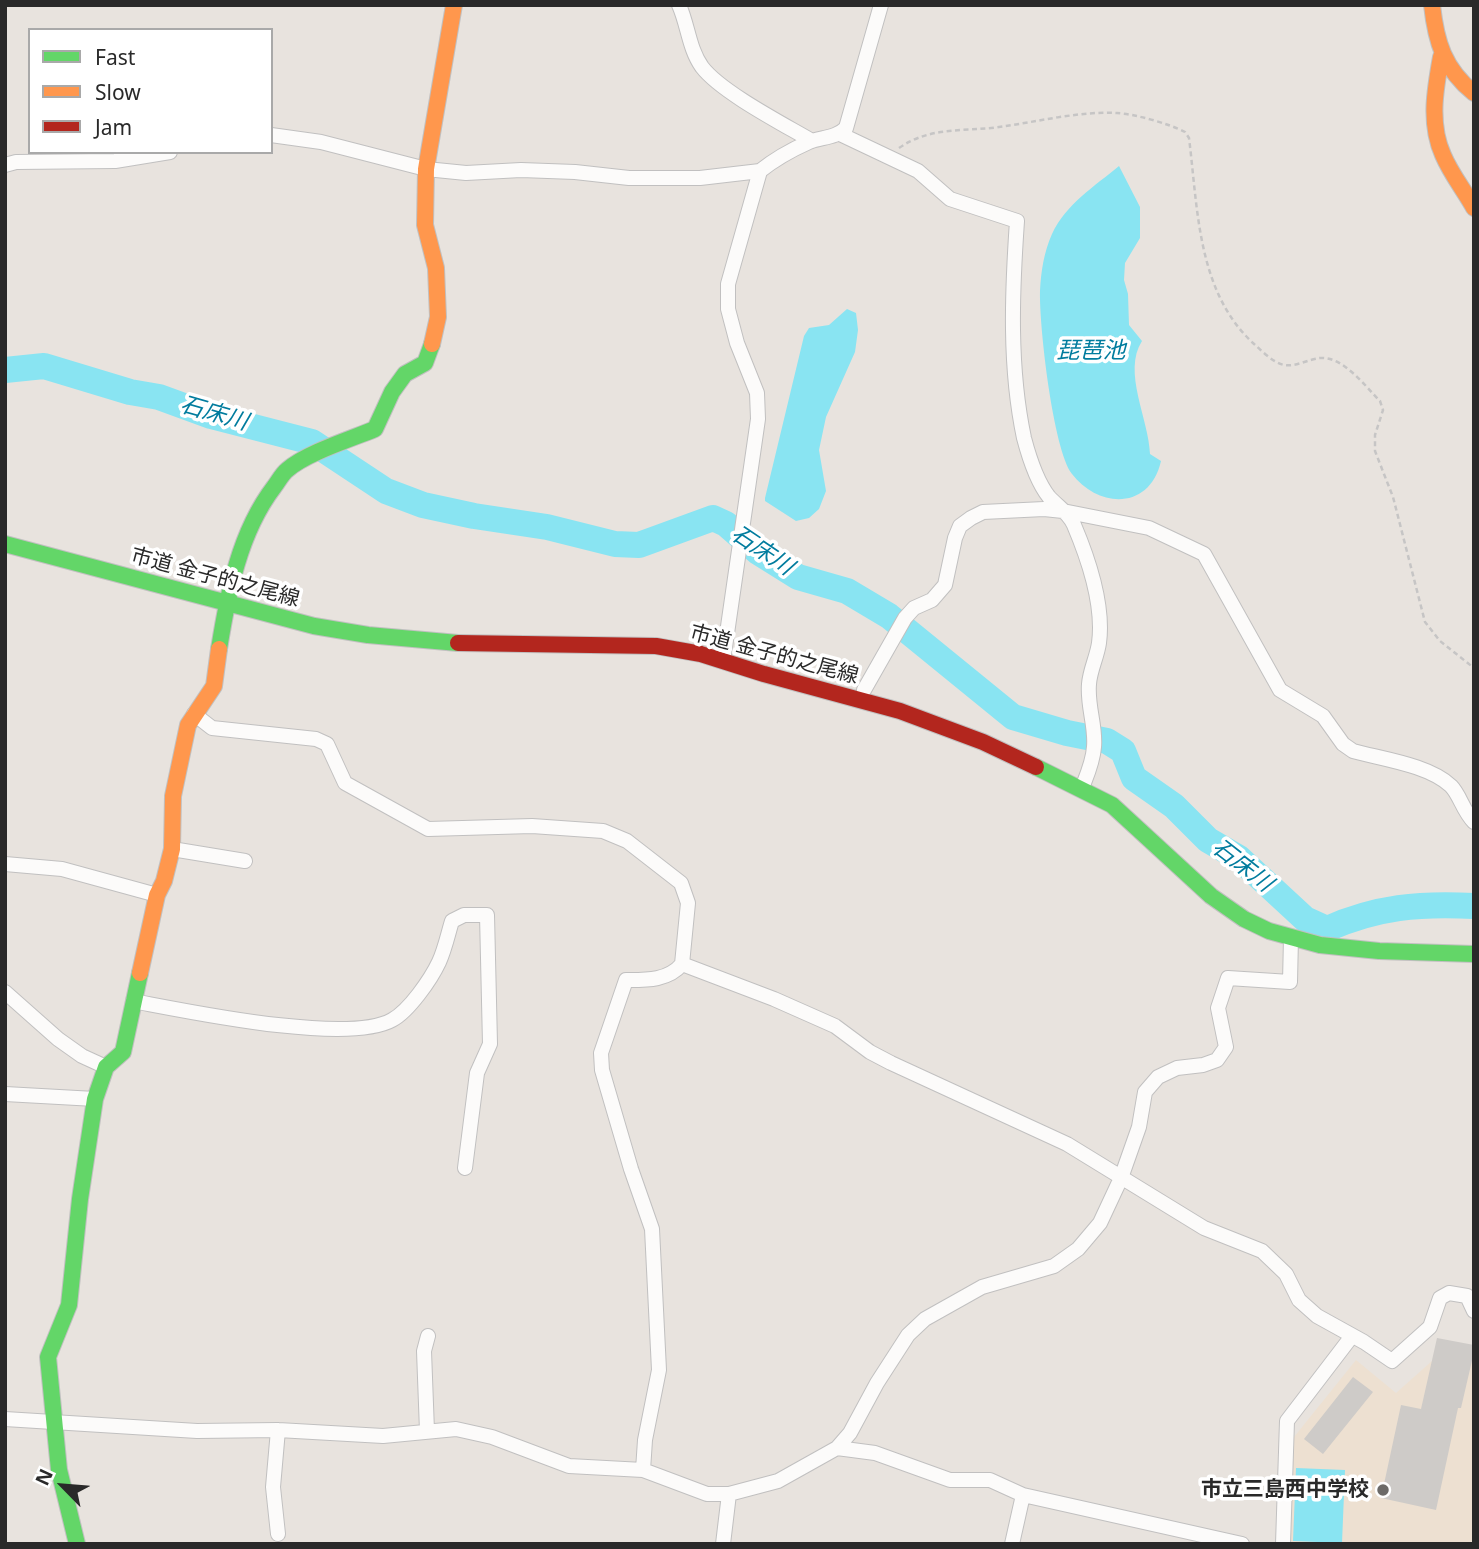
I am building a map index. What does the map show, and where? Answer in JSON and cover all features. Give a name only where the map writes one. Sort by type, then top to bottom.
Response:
[{"type":"main road","points":[[77,1544],[59,1470],[47,1357],[69,1305],[80,1199],[95,1100],[106,1067],[123,1052],[157,895],[164,881],[172,849],[173,796],[188,725],[214,686],[226,604],[248,529],[261,504],[287,470],[314,455],[375,429],[392,392],[405,374],[425,363],[433,342],[438,317],[436,268],[425,225],[426,169],[454,5]]},
{"type":"main road","points":[[1432,5],[1434,35],[1441,57],[1451,72],[1474,93]]},
{"type":"main road","points":[[1441,57],[1437,77],[1435,126],[1440,147],[1474,208]]},
{"type":"main road","name":"市道 金子的之尾線","points":[[5,544],[226,604],[314,626],[368,635],[476,644],[656,646],[701,654],[900,711],[982,742],[1082,788],[1112,805],[1212,896],[1244,919],[1269,931],[1320,945],[1379,951],[1474,954]]},
{"type":"street","points":[[679,5],[696,56],[701,66],[716,82],[812,141]]},
{"type":"street","points":[[273,135],[321,142],[426,169],[466,173],[521,170],[629,178],[700,178],[760,171],[774,159],[812,141],[840,134],[850,121],[881,5]]},
{"type":"street","points":[[840,134],[918,171],[950,199],[1017,221],[1013,288],[1014,358],[1024,439],[1048,496],[1072,520],[1094,583],[1099,644],[1089,684],[1089,710],[1095,747],[1082,788]]},
{"type":"street","points":[[5,165],[16,162],[115,161],[158,154]]},
{"type":"street","points":[[723,661],[758,419],[757,393],[737,343],[728,309],[729,284],[760,171]]},
{"type":"street","points":[[864,690],[905,618],[914,608],[932,600],[945,585],[955,538],[960,526],[971,518],[983,512],[1044,509],[1149,528],[1203,554],[1284,695],[1323,716],[1343,744],[1353,751],[1427,771],[1442,778],[1454,788],[1463,810],[1474,822]]},
{"type":"street","points":[[194,714],[212,728],[316,738],[327,744],[345,783],[428,829],[532,826],[603,831],[627,841],[681,883],[688,903],[682,964],[676,971],[653,979],[626,979],[601,1053],[604,1083],[652,1229],[659,1370],[645,1440],[643,1470]]},
{"type":"street","points":[[172,849],[245,861]]},
{"type":"street","points":[[5,864],[62,869],[157,895]]},
{"type":"street","points":[[133,1001],[237,1020],[338,1029],[391,1021],[408,1008],[438,963],[452,921],[464,915],[487,915],[490,1044],[477,1073],[465,1168]]},
{"type":"street","points":[[5,1419],[197,1431],[278,1430],[383,1436],[456,1429],[475,1432],[569,1465],[643,1470],[696,1491],[729,1494],[779,1481],[837,1448],[850,1433],[877,1383],[908,1335],[925,1320],[982,1287],[1054,1266],[1078,1250],[1100,1223],[1121,1178],[1139,1127],[1145,1092],[1158,1077],[1177,1068],[1203,1065],[1217,1060],[1226,1047],[1218,1008],[1227,978],[1290,982],[1292,938]]},
{"type":"street","points":[[682,964],[774,999],[835,1026],[880,1057],[1067,1144],[1204,1228],[1262,1251],[1286,1274],[1299,1300],[1317,1316],[1392,1361],[1430,1327],[1440,1298],[1449,1293],[1467,1296],[1474,1311]]},
{"type":"street","points":[[5,992],[58,1039],[82,1056],[106,1067]]},
{"type":"street","points":[[5,1094],[95,1100]]},
{"type":"street","points":[[426,1431],[424,1351],[428,1336]]},
{"type":"street","points":[[1283,1544],[1287,1421],[1352,1336]]},
{"type":"street","points":[[278,1430],[273,1487],[278,1534]]},
{"type":"street","points":[[837,1448],[874,1453],[950,1480],[990,1480],[1023,1495],[1242,1544]]},
{"type":"street","points":[[723,1544],[729,1494]]},
{"type":"street","points":[[1012,1544],[1023,1495]]},
{"type":"path","points":[[888,156],[910,141],[943,130],[995,128],[1068,116],[1119,113],[1185,132],[1189,138],[1201,245],[1226,310],[1243,334],[1273,360],[1285,365],[1320,358],[1333,359],[1380,401],[1382,410],[1375,435],[1376,451],[1393,497],[1425,622],[1440,640],[1474,668]]},
{"type":"shaded area","name":"市立三島西中学校","points":[[1441,1353],[1474,1362],[1474,1544],[1289,1544],[1294,1437],[1356,1360],[1396,1393]]},
{"type":"water","name":"琵琶池","points":[[1119,166],[1140,207],[1140,238],[1125,263],[1124,280],[1128,294],[1129,325],[1142,341],[1135,367],[1138,396],[1150,454],[1161,461],[1155,477],[1146,489],[1135,496],[1122,499],[1096,494],[1072,474],[1065,460],[1048,386],[1040,291],[1045,255],[1058,223],[1082,196]]},
{"type":"water","points":[[847,309],[856,313],[858,330],[855,352],[826,417],[819,450],[826,491],[819,509],[809,518],[796,521],[765,501],[765,498],[804,336],[809,328],[829,325]]},
{"type":"water","points":[[1296,1468],[1345,1470],[1342,1543],[1293,1541]]},
{"type":"building","points":[[1437,1338],[1474,1345],[1474,1352],[1461,1408],[1458,1408],[1436,1510],[1381,1498],[1401,1405],[1421,1409]]},
{"type":"building","points":[[1353,1377],[1373,1392],[1323,1454],[1304,1439]]},
{"type":"waterway","name":"石床川","points":[[5,370],[44,366],[130,392],[159,397],[211,416],[312,442],[386,491],[423,505],[474,516],[547,527],[615,544],[639,545],[713,518],[726,524],[758,552],[798,577],[847,591],[889,616],[1013,717],[1067,733],[1107,741],[1123,751],[1134,778],[1174,806],[1208,840],[1239,858],[1305,919],[1327,929],[1363,916],[1399,908],[1474,906]]},
{"type":"traffic: fast","points":[[219,649],[231,585],[244,544],[262,505],[280,478],[305,458],[375,429],[392,392],[405,374],[425,363],[432,344]]},
{"type":"traffic: fast","points":[[5,544],[314,626],[368,635],[458,643]]},
{"type":"traffic: fast","points":[[1036,767],[1112,805],[1211,896],[1244,919],[1269,931],[1320,945],[1379,951],[1474,954]]},
{"type":"traffic: fast","points":[[77,1544],[59,1470],[48,1357],[69,1305],[80,1199],[95,1099],[106,1067],[123,1052],[140,973]]},
{"type":"traffic: slow","points":[[432,344],[438,317],[436,268],[425,225],[426,169],[454,5]]},
{"type":"traffic: slow","points":[[1432,5],[1443,54],[1455,74],[1474,93]]},
{"type":"traffic: slow","points":[[1441,57],[1435,94],[1436,131],[1446,162],[1474,208]]},
{"type":"traffic: slow","points":[[140,973],[157,895],[164,881],[172,849],[173,796],[188,725],[214,686],[219,649]]},
{"type":"traffic: jam","points":[[458,643],[656,646],[701,654],[900,711],[983,742],[1036,767]]},
{"type":"place","name":"市立三島西中学校","points":[[1383,1490]]}]
